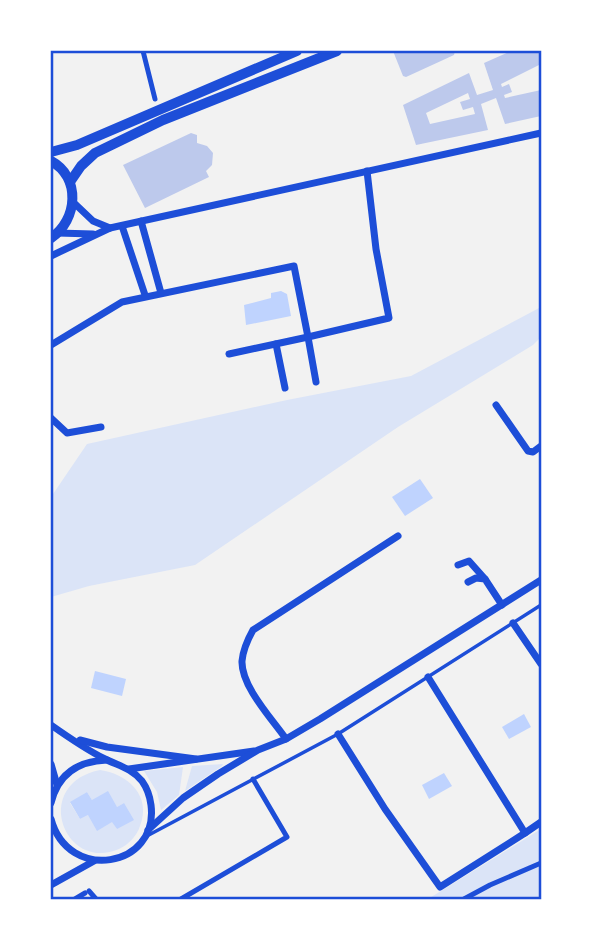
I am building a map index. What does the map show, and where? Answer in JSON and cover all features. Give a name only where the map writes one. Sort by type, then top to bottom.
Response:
[{"type":"main road","points":[[51,152],[77,145],[297,51]]},
{"type":"main road","points":[[70,182],[80,166],[95,153],[163,120],[337,51]]},
{"type":"main road","points":[[51,161],[58,165],[70,182],[73,202],[65,224],[54,236]]},
{"type":"street","points":[[142,51],[155,99]]},
{"type":"street","points":[[51,256],[110,228],[541,133]]},
{"type":"street","points":[[229,354],[389,318],[376,249],[367,171]]},
{"type":"street","points":[[73,202],[93,221],[110,228]]},
{"type":"street","points":[[141,221],[161,293]]},
{"type":"street","points":[[122,226],[145,295]]},
{"type":"street","points":[[54,236],[97,234]]},
{"type":"street","points":[[51,345],[122,302],[145,295],[294,266],[316,382]]},
{"type":"street","points":[[276,344],[285,388]]},
{"type":"street","points":[[496,405],[528,451],[533,452],[541,446]]},
{"type":"street","points":[[51,418],[67,433],[101,427]]},
{"type":"street","points":[[286,739],[244,677],[242,661],[253,630],[398,536]]},
{"type":"street","points":[[458,565],[469,561],[502,605]]},
{"type":"street","points":[[468,582],[476,578],[485,579]]},
{"type":"street","points":[[51,819],[58,838],[70,851],[83,858],[94,861],[113,860],[126,855],[148,830],[183,798],[258,750],[286,739],[541,580]]},
{"type":"street","points":[[513,623],[541,664]]},
{"type":"street","points":[[428,677],[525,833]]},
{"type":"street","points":[[51,725],[107,760],[129,769],[142,780],[152,808],[148,830]]},
{"type":"street","points":[[63,734],[107,747],[197,759]]},
{"type":"street","points":[[338,734],[440,887],[541,822]]},
{"type":"street","points":[[129,769],[258,750]]},
{"type":"street","points":[[51,803],[57,785],[64,775],[80,764],[107,760]]},
{"type":"street","points":[[51,764],[57,785]]},
{"type":"street","points":[[181,899],[287,837],[253,779]]},
{"type":"street","points":[[51,885],[94,861]]},
{"type":"street","points":[[464,899],[541,863]]},
{"type":"street","points":[[75,899],[87,892],[96,899]]},
{"type":"lane","points":[[143,838],[338,734],[541,605]]},
{"type":"shaded area","points":[[541,307],[541,337],[533,345],[398,427],[195,565],[89,586],[51,597],[51,497],[87,444],[411,376]]},
{"type":"shaded area","points":[[223,764],[222,766],[185,791],[192,766]]},
{"type":"shaded area","points":[[183,767],[179,795],[161,810],[157,792],[144,771]]},
{"type":"shaded area","points":[[100,770],[120,776],[135,788],[143,805],[143,815],[137,833],[126,845],[100,853],[83,849],[71,838],[63,824],[61,807],[66,792],[79,778]],"holes":[[[87,792],[92,800],[117,807],[124,803],[117,829],[113,822],[88,815],[80,819],[70,803]]]},
{"type":"shaded area","points":[[541,829],[541,899],[428,899]]},
{"type":"water","points":[[281,291],[287,294],[291,316],[246,325],[244,305],[271,298],[271,293]]},
{"type":"water","points":[[420,479],[433,498],[405,516],[392,497]]},
{"type":"water","points":[[95,671],[126,679],[122,696],[91,688]]},
{"type":"water","points":[[524,714],[531,727],[509,739],[502,727]]},
{"type":"water","points":[[444,773],[452,786],[429,799],[422,785]]},
{"type":"water","points":[[108,791],[117,807],[124,803],[134,820],[117,829],[112,822],[97,831],[88,815],[80,819],[70,802],[87,792],[92,800]]},
{"type":"building","points":[[393,51],[455,51],[454,55],[406,77],[403,76]]},
{"type":"building","points":[[511,51],[541,51],[541,64],[501,84],[502,87],[509,84],[512,92],[504,95],[505,98],[541,90],[541,116],[505,124],[496,98],[481,104],[488,130],[416,145],[403,105],[469,73],[477,95],[493,90],[484,63]],"holes":[[[468,93],[470,99],[460,102],[463,110],[473,107],[475,114],[430,124],[426,113]]]},
{"type":"building","points":[[191,133],[197,135],[197,143],[207,146],[213,153],[212,165],[206,171],[209,177],[145,208],[123,165]]}]
